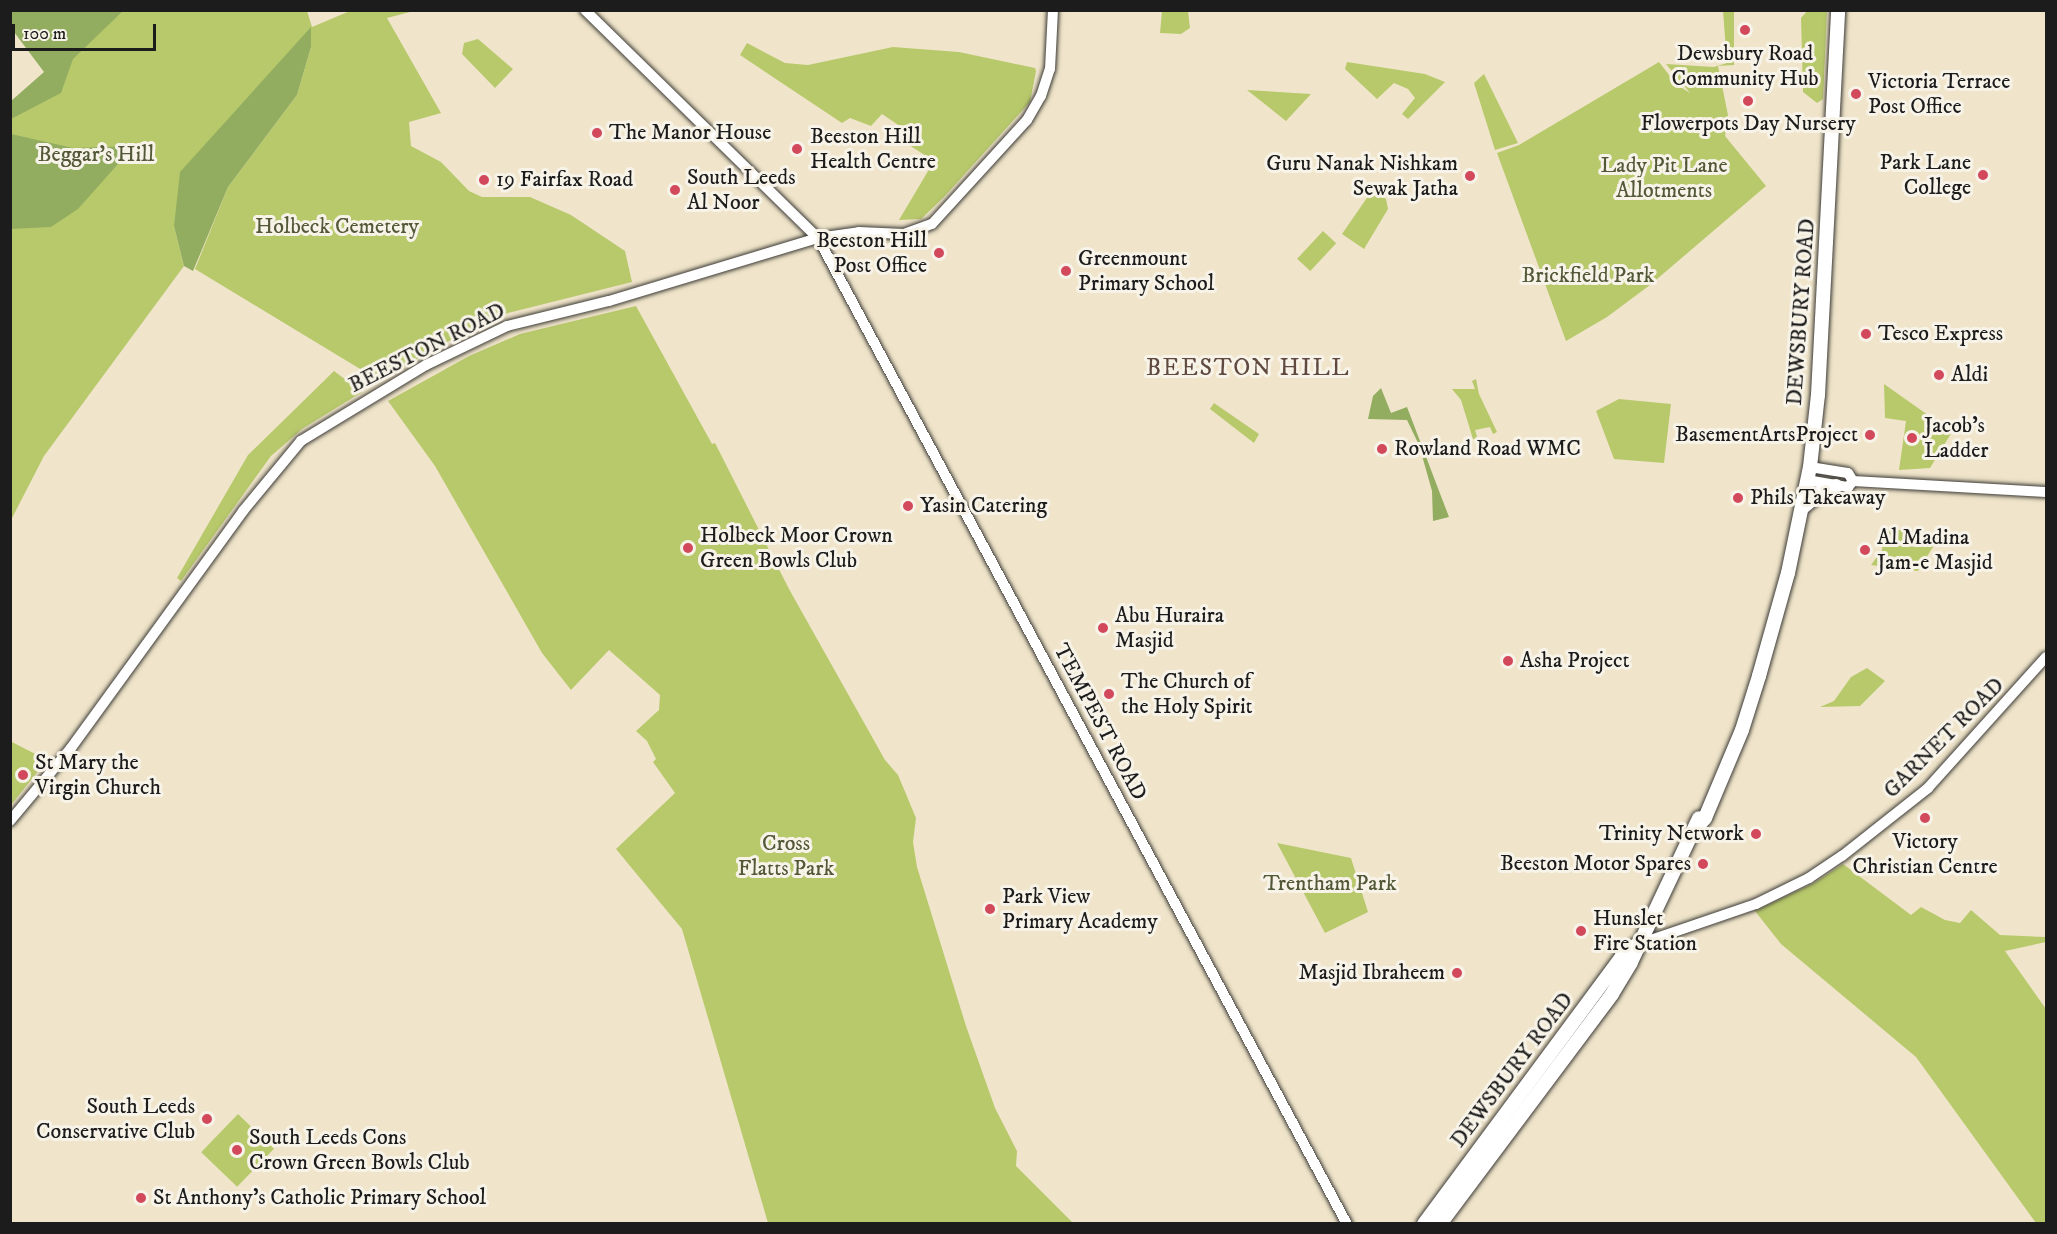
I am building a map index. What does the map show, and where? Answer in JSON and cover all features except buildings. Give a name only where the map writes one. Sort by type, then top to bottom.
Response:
[{"type":"main road","name":"DEWSBURY ROAD","points":[[1424,1224],[1474,1166],[1612,994],[1697,827],[1705,818],[1744,715],[1777,615],[1809,473],[1818,395],[1838,10]]},
{"type":"main road","points":[[1802,508],[1821,492],[1836,486]]},
{"type":"main road","name":"DEWSBURY ROAD","points":[[1440,1224],[1474,1166]]},
{"type":"street","name":"TEMPEST ROAD","points":[[585,10],[818,238],[1347,1224]]},
{"type":"street","name":"BEESTON ROAD","points":[[10,821],[71,748],[243,511],[301,441],[426,365],[507,326],[609,301],[818,238],[860,232],[904,234],[925,228],[944,214],[1027,120],[1041,96],[1050,69],[1053,10]]},
{"type":"street","points":[[1809,473],[1848,473],[1853,481]]},
{"type":"street","points":[[1809,473],[1836,486],[1848,487],[1853,481]]},
{"type":"street","points":[[1853,481],[2046,492]]},
{"type":"street","name":"GARNET ROAD","points":[[1636,945],[1756,904],[1809,878],[1842,856],[1928,788],[2046,657]]},
{"type":"green space","points":[[11,10],[123,11],[73,59],[61,93],[11,119],[11,101],[44,72],[11,28]]},
{"type":"green space","points":[[1808,10],[1827,11],[1823,99],[1817,103],[1803,92],[1801,18]]},
{"type":"green space","points":[[123,11],[307,11],[312,27],[350,11],[414,11],[387,18],[441,113],[409,122],[411,146],[441,162],[469,191],[482,197],[530,197],[571,215],[625,251],[632,282],[508,313],[439,346],[380,381],[195,269],[228,187],[297,95],[311,47],[311,28],[174,226],[184,266],[44,456],[11,520],[11,110]]},
{"type":"green space","points":[[1162,11],[1188,11],[1190,28],[1181,34],[1160,33]]},
{"type":"green space","points":[[1723,11],[1734,11],[1734,65],[1718,66],[1728,115],[1725,136],[1766,186],[1650,285],[1607,317],[1566,341],[1497,153],[1519,145],[1659,62],[1676,84],[1690,93],[1666,64],[1714,67],[1727,63]]},
{"type":"green space","points":[[311,27],[311,47],[297,95],[228,187],[193,271],[184,266],[174,226],[180,172]]},
{"type":"green space","points":[[478,39],[513,69],[495,88],[462,54],[464,43]]},
{"type":"green space","points":[[747,43],[785,63],[808,65],[893,47],[959,52],[1035,68],[1036,71],[1030,102],[944,197],[921,219],[899,220],[934,161],[909,145],[913,135],[882,114],[871,126],[850,118],[842,123],[740,55]]},
{"type":"green space","points":[[1347,62],[1425,74],[1445,82],[1408,119],[1402,114],[1415,98],[1408,89],[1394,83],[1377,99],[1345,69]]},
{"type":"green space","points":[[1484,74],[1518,143],[1495,150],[1474,83]]},
{"type":"green space","points":[[1247,90],[1311,94],[1286,121]]},
{"type":"green space","name":"Beggar's Hill","points":[[11,134],[73,148],[134,146],[78,209],[51,227],[11,229]]},
{"type":"green space","points":[[1373,189],[1386,199],[1388,209],[1364,249],[1342,234]]},
{"type":"green space","points":[[1323,231],[1336,243],[1310,271],[1297,259]]},
{"type":"green space","name":"Cross Flatts Park","points":[[636,306],[712,444],[715,443],[789,589],[885,760],[898,775],[916,818],[913,842],[917,867],[966,1026],[995,1108],[1017,1151],[1016,1166],[1073,1223],[768,1223],[682,929],[616,849],[675,793],[653,762],[656,759],[647,741],[636,731],[659,710],[660,695],[609,650],[571,690],[542,653],[435,466],[388,401],[469,356],[520,334]]},
{"type":"green space","points":[[334,371],[362,392],[302,429],[271,456],[181,581],[177,578],[248,455]]},
{"type":"green space","points":[[1476,379],[1479,394],[1497,432],[1493,434],[1490,427],[1475,430],[1478,440],[1473,439],[1461,400],[1452,389],[1475,389],[1472,381]]},
{"type":"green space","points":[[1884,384],[1952,432],[1930,468],[1899,470],[1906,421],[1885,418]]},
{"type":"green space","points":[[1381,388],[1391,413],[1407,407],[1449,517],[1433,521],[1432,491],[1419,445],[1407,420],[1368,419],[1373,396]]},
{"type":"green space","points":[[1619,399],[1671,404],[1664,463],[1614,459],[1596,411]]},
{"type":"green space","points":[[1214,403],[1259,434],[1254,443],[1210,409]]},
{"type":"green space","points":[[1884,529],[1941,534],[1918,571],[1871,565],[1882,550]]},
{"type":"green space","points":[[1867,668],[1885,681],[1860,706],[1820,707],[1834,701],[1851,677]]},
{"type":"green space","name":"St Mary the Virgin Church","points":[[10,741],[47,760],[11,805],[10,805]]},
{"type":"green space","name":"Trentham Park","points":[[1277,843],[1351,858],[1368,912],[1325,933]]},
{"type":"green space","points":[[1843,864],[1911,915],[1921,907],[1945,920],[1960,923],[1971,910],[2000,935],[2046,937],[2046,942],[2005,951],[2046,1009],[2046,1223],[2036,1223],[1916,1057],[1781,944],[1755,911],[1814,883]]},
{"type":"green space","name":"South Leeds Cons Crown Green Bowls Club","points":[[238,1114],[274,1149],[237,1187],[201,1152]]},
{"type":"place","name":"Dewsbury Road Community Hub","points":[[1745,30]]},
{"type":"place","name":"Victoria Terrace Post Office","points":[[1856,94]]},
{"type":"place","name":"Flowerpots Day Nursery","points":[[1748,101]]},
{"type":"place","name":"The Manor House","points":[[597,133]]},
{"type":"place","name":"Beeston Hill Health Centre","points":[[797,149]]},
{"type":"place","name":"Park Lane College","points":[[1983,175]]},
{"type":"place","name":"Guru Nanak Nishkam Sewak Jatha","points":[[1470,176]]},
{"type":"place","name":"19 Fairfax Road","points":[[484,180]]},
{"type":"place","name":"South Leeds Al Noor","points":[[675,190]]},
{"type":"place","name":"Beeston Hill Post Office","points":[[939,253]]},
{"type":"place","name":"Greenmount Primary School","points":[[1066,271]]},
{"type":"place","name":"Tesco Express","points":[[1866,334]]},
{"type":"place","name":"Aldi","points":[[1939,375]]},
{"type":"place","name":"BasementArtsProject","points":[[1870,435]]},
{"type":"place","name":"Jacob's Ladder","points":[[1912,438]]},
{"type":"place","name":"Rowland Road WMC","points":[[1382,449]]},
{"type":"place","name":"Phils Takeaway","points":[[1738,498]]},
{"type":"place","name":"Yasin Catering","points":[[908,506]]},
{"type":"place","name":"Holbeck Moor Crown Green Bowls Club","points":[[688,548]]},
{"type":"place","name":"Al Madina Jam-e Masjid","points":[[1865,550]]},
{"type":"place","name":"Abu Huraira Masjid","points":[[1103,628]]},
{"type":"place","name":"Asha Project","points":[[1508,661]]},
{"type":"place","name":"The Church of the Holy Spirit","points":[[1109,694]]},
{"type":"place","name":"St Mary the Virgin Church","points":[[23,775]]},
{"type":"place","name":"Victory Christian Centre","points":[[1925,818]]},
{"type":"place","name":"Trinity Network","points":[[1756,834]]},
{"type":"place","name":"Beeston Motor Spares","points":[[1703,864]]},
{"type":"place","name":"Park View Primary Academy","points":[[990,909]]},
{"type":"place","name":"Hunslet Fire Station","points":[[1581,931]]},
{"type":"place","name":"Masjid Ibraheem","points":[[1457,973]]},
{"type":"place","name":"South Leeds Conservative Club","points":[[207,1119]]},
{"type":"place","name":"South Leeds Cons Crown Green Bowls Club","points":[[237,1150]]},
{"type":"place","name":"St Anthony's Catholic Primary School","points":[[141,1198]]},
{"type":"district","name":"BEESTON HILL","points":[[1248,369]]},
{"type":"park label","name":"Lady Pit Lane Allotments","points":[[1664,178]]},
{"type":"park label","name":"Holbeck Cemetery","points":[[337,227]]},
{"type":"park label","name":"Brickfield Park","points":[[1588,276]]}]
